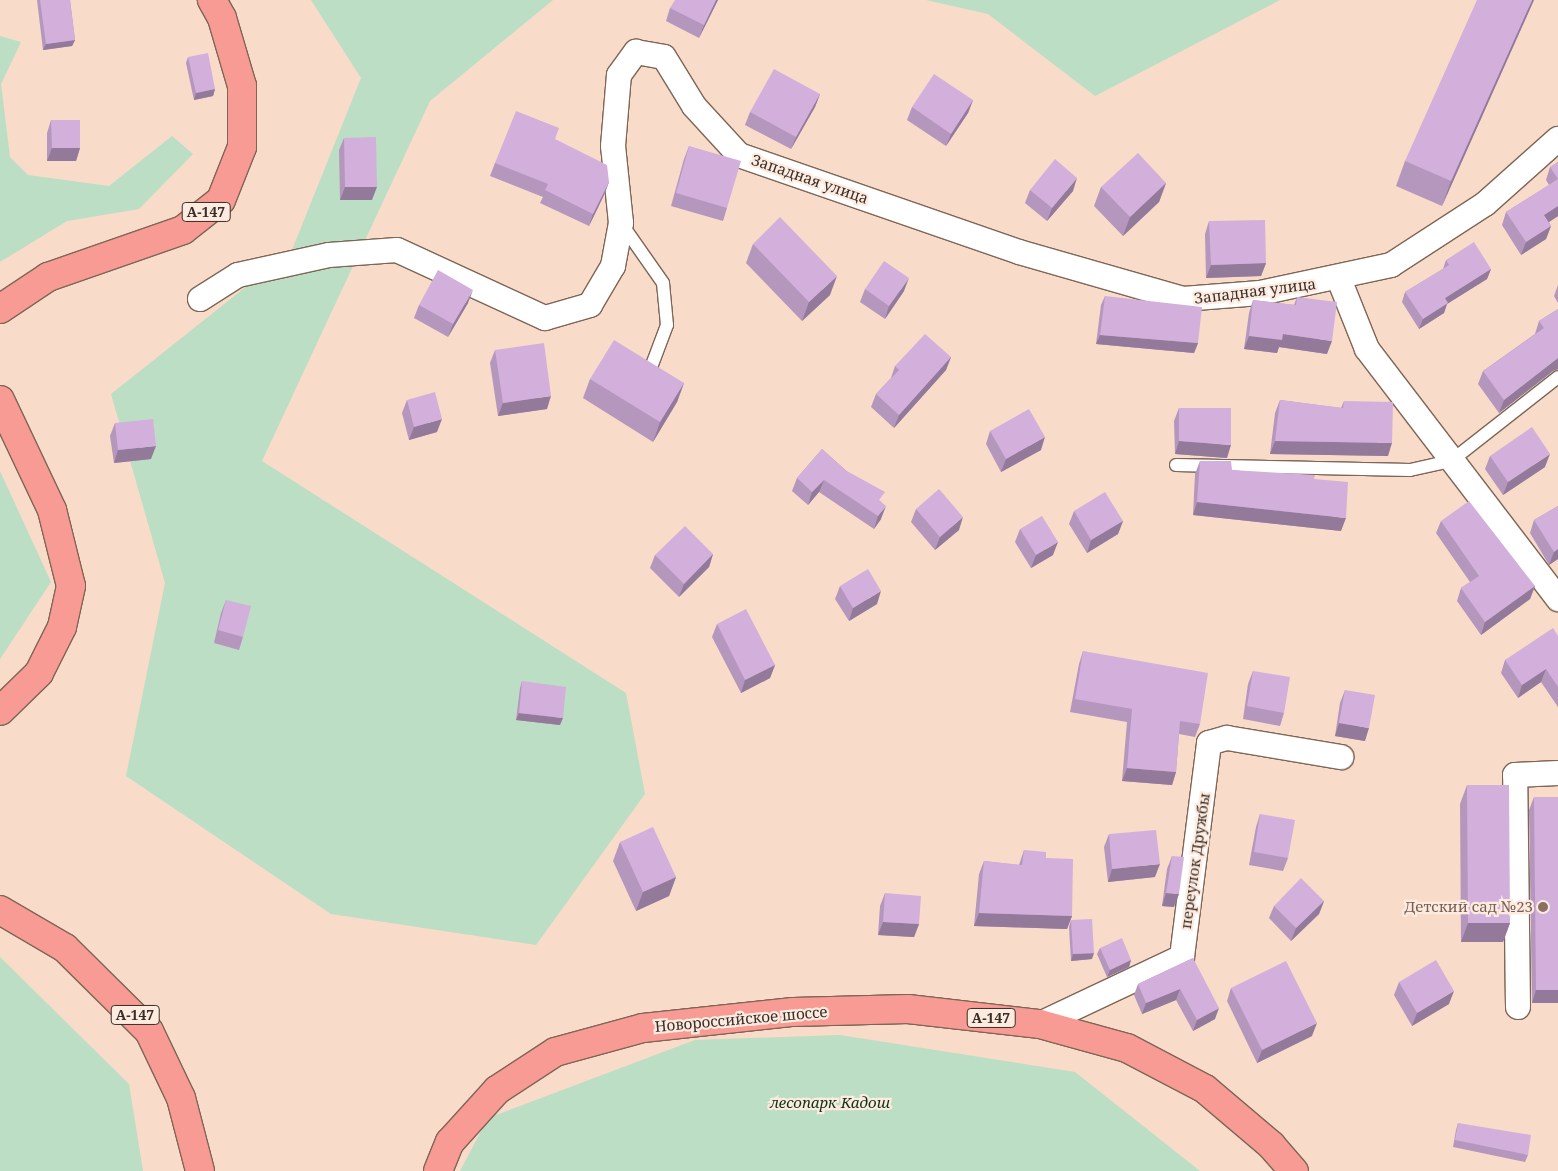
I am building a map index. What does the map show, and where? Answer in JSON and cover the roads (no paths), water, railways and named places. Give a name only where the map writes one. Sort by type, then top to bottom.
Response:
[{"type":"highway","name":"А-147","points":[[0,309],[48,277],[183,230],[221,200],[242,147],[242,86],[222,18],[212,0]]},
{"type":"highway","points":[[0,400],[52,510],[71,586],[62,627],[39,673],[0,711]]},
{"type":"highway","name":"А-147","points":[[0,910],[65,948],[149,1031],[181,1098],[200,1171]]},
{"type":"highway","name":"Новороссийское шоссе","points":[[438,1171],[450,1142],[496,1090],[554,1052],[643,1028],[793,1012],[908,1009],[1040,1024],[1127,1048],[1205,1089],[1271,1144],[1294,1171]]},
{"type":"street","name":"Западная улица","points":[[200,300],[238,275],[329,255],[397,250],[545,318],[590,305],[613,266],[622,223],[613,146],[618,75],[636,52],[664,57],[694,106],[739,155],[1019,252],[1183,299],[1260,293],[1339,279],[1391,265],[1485,204],[1558,139]]},
{"type":"street","points":[[1339,279],[1367,348],[1451,461],[1558,599]]},
{"type":"street","name":"переулок Дружбы","points":[[1040,1024],[1182,957],[1209,742],[1227,738],[1341,757]]},
{"type":"street","points":[[1518,1007],[1515,775],[1558,773]]},
{"type":"lane","points":[[622,223],[662,283],[667,325],[652,365]]},
{"type":"lane","points":[[1176,465],[1410,470],[1451,461],[1558,377]]},
{"type":"place","name":"Детский сад №23","points":[[1543,907]]},
{"type":"park label","name":"лесопарк Кадош","points":[[830,1103]]}]
